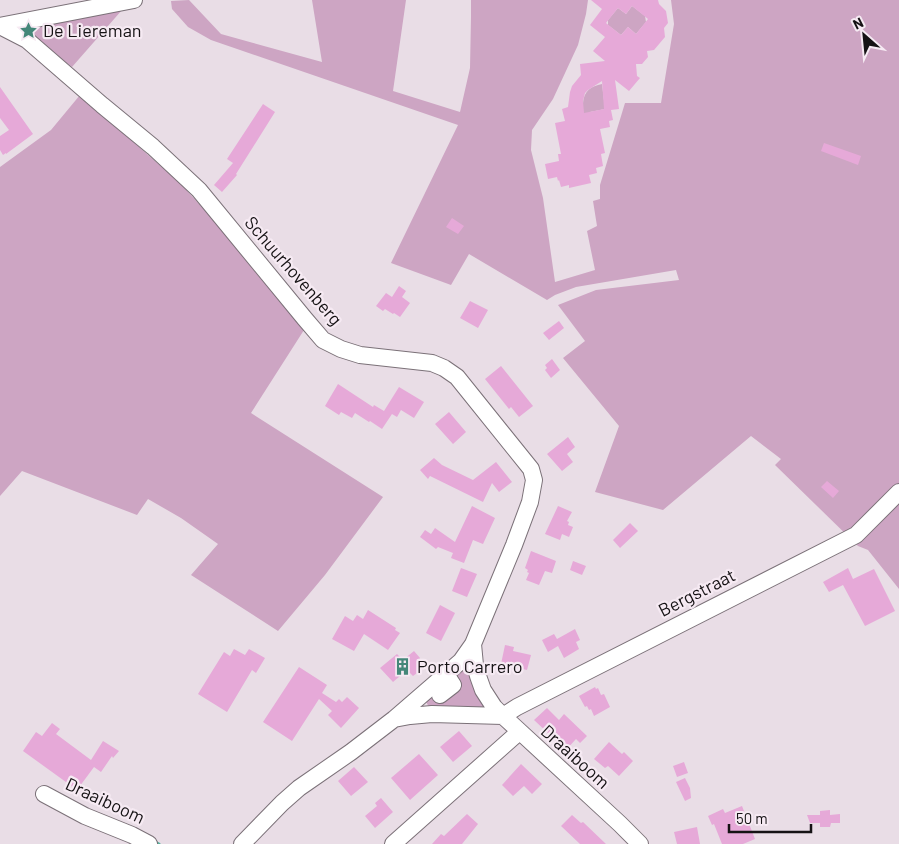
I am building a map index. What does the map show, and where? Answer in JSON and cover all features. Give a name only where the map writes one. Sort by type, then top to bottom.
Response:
[{"type":"street","name":"Schuurhovenberg","points":[[134,0],[0,26],[27,40],[153,147],[200,190],[323,340],[341,349],[360,355],[432,363],[444,368],[457,377],[531,469],[534,480],[530,502],[474,644],[475,665],[483,690],[494,707],[519,732]]},
{"type":"street","name":"Bergstraat","points":[[503,716],[526,702],[856,535],[899,492]]},
{"type":"street","points":[[242,844],[299,788],[394,719],[461,661],[474,644]]},
{"type":"street","points":[[440,695],[453,685],[446,674]]},
{"type":"street","points":[[394,719],[432,714],[503,716]]},
{"type":"street","name":"Draaiboom","points":[[393,844],[519,732],[640,844]]},
{"type":"street","name":"Draaiboom","points":[[44,794],[85,816],[149,844]]},
{"type":"shaded area","points":[[189,0],[221,34],[322,62],[312,0],[406,0],[393,91],[460,112],[470,68],[471,0],[588,0],[578,45],[553,99],[532,130],[531,150],[543,198],[555,282],[595,270],[587,231],[597,226],[593,201],[600,199],[600,185],[625,103],[661,103],[674,24],[671,0],[899,0],[899,589],[868,550],[858,546],[775,465],[781,459],[751,436],[663,510],[595,492],[619,426],[563,358],[585,341],[558,305],[596,290],[679,280],[676,270],[576,287],[547,300],[469,254],[451,285],[391,263],[458,125],[211,40],[188,27],[172,9],[171,1]]},
{"type":"shaded area","points":[[632,6],[645,16],[646,22],[636,34],[628,27],[621,35],[608,25],[608,20],[618,8],[626,14]]},
{"type":"shaded area","points":[[122,10],[72,67],[27,33],[28,27]]},
{"type":"shaded area","points":[[602,84],[605,109],[590,112],[584,120],[580,104],[583,103],[585,95],[589,90]]},
{"type":"shaded area","points":[[80,95],[181,184],[246,256],[304,330],[251,413],[383,497],[325,575],[278,631],[191,575],[218,544],[181,518],[148,499],[137,515],[22,471],[0,496],[0,167],[51,130]]},
{"type":"shaded area","points":[[470,652],[484,705],[483,708],[429,707],[426,699]]},
{"type":"building","points":[[591,0],[658,0],[659,4],[666,11],[668,23],[664,28],[665,37],[654,50],[647,51],[648,57],[642,64],[636,64],[637,76],[640,78],[629,91],[615,80],[619,109],[611,110],[613,120],[609,121],[610,127],[600,129],[605,153],[601,154],[603,166],[596,168],[597,173],[589,175],[591,183],[569,188],[569,185],[561,187],[557,177],[548,179],[545,164],[559,161],[558,154],[561,154],[555,123],[565,121],[562,109],[568,107],[572,86],[581,75],[580,64],[605,61],[593,51],[605,37],[590,25],[602,9]],"holes":[[[632,6],[648,19],[636,34],[628,27],[621,35],[606,23],[618,8],[626,14]],[[602,81],[604,109],[584,113],[583,101],[585,93]]]},
{"type":"building","points":[[0,87],[33,134],[3,155],[0,150],[0,136],[9,130],[0,118]]},
{"type":"building","points":[[263,104],[275,112],[237,175],[222,192],[214,185],[233,163],[227,159]]},
{"type":"building","points":[[824,143],[861,156],[858,165],[821,151]]},
{"type":"building","points":[[452,218],[464,226],[458,234],[446,227]]},
{"type":"building","points":[[399,286],[406,291],[402,297],[410,303],[400,317],[385,309],[383,311],[376,306],[386,293],[392,297]]},
{"type":"building","points":[[470,301],[488,310],[478,328],[460,318]]},
{"type":"building","points":[[559,321],[564,328],[549,340],[543,333]]},
{"type":"building","points":[[552,359],[560,370],[551,378],[545,370],[547,368],[545,365]]},
{"type":"building","points":[[501,366],[533,406],[519,417],[511,407],[509,409],[485,379]]},
{"type":"building","points":[[338,384],[373,407],[374,405],[384,411],[399,387],[424,402],[414,418],[401,410],[397,417],[392,414],[382,429],[355,413],[352,418],[341,412],[339,415],[325,406]]},
{"type":"building","points":[[449,412],[466,432],[453,444],[435,424]]},
{"type":"building","points":[[568,437],[575,447],[567,454],[573,462],[562,471],[547,454]]},
{"type":"building","points":[[434,458],[442,465],[473,480],[496,462],[512,482],[499,492],[492,483],[483,502],[430,476],[428,479],[420,470]]},
{"type":"building","points":[[827,481],[839,491],[833,498],[821,487]]},
{"type":"building","points":[[472,506],[495,518],[483,544],[473,540],[464,563],[451,558],[453,553],[438,547],[436,549],[420,537],[425,530],[431,534],[435,528],[455,542]]},
{"type":"building","points":[[558,506],[572,512],[567,521],[569,522],[568,525],[573,527],[569,537],[562,534],[560,540],[545,534]]},
{"type":"building","points":[[630,523],[638,531],[620,548],[613,540]]},
{"type":"building","points":[[531,551],[556,561],[552,573],[545,571],[539,585],[526,580],[529,573],[525,568]]},
{"type":"building","points":[[573,561],[586,566],[582,575],[570,570]]},
{"type":"building","points":[[461,568],[477,574],[467,597],[452,591]]},
{"type":"building","points":[[848,568],[853,579],[874,569],[895,611],[865,626],[843,585],[829,592],[823,582]]},
{"type":"building","points":[[440,605],[455,613],[441,641],[426,633]]},
{"type":"building","points":[[368,610],[396,628],[395,630],[400,633],[388,650],[364,634],[354,651],[332,639],[345,616],[353,621],[357,615],[363,619]]},
{"type":"building","points":[[575,629],[580,640],[576,642],[579,649],[564,658],[558,646],[548,652],[542,640],[554,634],[557,639]]},
{"type":"building","points":[[505,645],[514,647],[513,651],[531,655],[527,670],[501,664]]},
{"type":"building","points":[[234,649],[245,655],[249,649],[265,658],[256,673],[252,670],[227,712],[198,694],[224,652],[230,656]]},
{"type":"building","name":"Porto Carrero","points":[[414,651],[425,667],[413,676],[406,671],[393,682],[380,668],[397,654],[403,660]]},
{"type":"building","points":[[299,667],[327,685],[322,693],[336,702],[339,699],[342,702],[347,697],[359,708],[341,728],[328,715],[332,711],[319,699],[292,741],[263,722]]},
{"type":"building","points":[[595,687],[596,689],[598,688],[601,695],[604,694],[610,707],[594,716],[591,709],[589,710],[587,706],[585,707],[579,696]]},
{"type":"building","points":[[547,708],[559,720],[564,714],[587,736],[580,743],[576,739],[566,750],[534,720]]},
{"type":"building","points":[[52,723],[60,729],[56,734],[91,760],[103,741],[119,751],[113,758],[112,756],[101,772],[94,767],[77,790],[23,751],[36,732],[42,736]]},
{"type":"building","points":[[459,731],[472,746],[453,762],[440,747]]},
{"type":"building","points":[[609,742],[633,761],[619,776],[608,766],[605,768],[594,759]]},
{"type":"building","points":[[419,754],[438,775],[410,800],[391,778]]},
{"type":"building","points":[[684,762],[688,773],[677,777],[673,766]]},
{"type":"building","points":[[521,764],[542,784],[532,794],[524,786],[513,796],[502,785]]},
{"type":"building","points":[[354,767],[368,782],[351,796],[338,781]]},
{"type":"building","points":[[685,778],[690,788],[691,798],[685,801],[676,782]]},
{"type":"building","points":[[381,798],[393,812],[375,828],[365,816],[377,806],[375,803]]},
{"type":"building","points":[[742,806],[755,839],[743,844],[722,844],[714,824],[712,825],[708,816],[723,809],[725,813]]},
{"type":"building","points":[[830,810],[830,815],[840,814],[840,823],[831,823],[830,827],[820,827],[820,823],[810,823],[807,815],[820,815],[820,811]]},
{"type":"building","points":[[467,814],[478,824],[462,844],[432,844],[441,834],[444,836]]},
{"type":"building","points":[[572,815],[581,823],[583,822],[606,844],[580,844],[561,826]]},
{"type":"building","points":[[697,827],[700,844],[677,844],[674,832]]},
{"type":"waterway","points":[[153,841],[159,844]]},
{"type":"place","name":"De Liereman","points":[[29,31]]},
{"type":"place","name":"Porto Carrero","points":[[403,667]]}]
